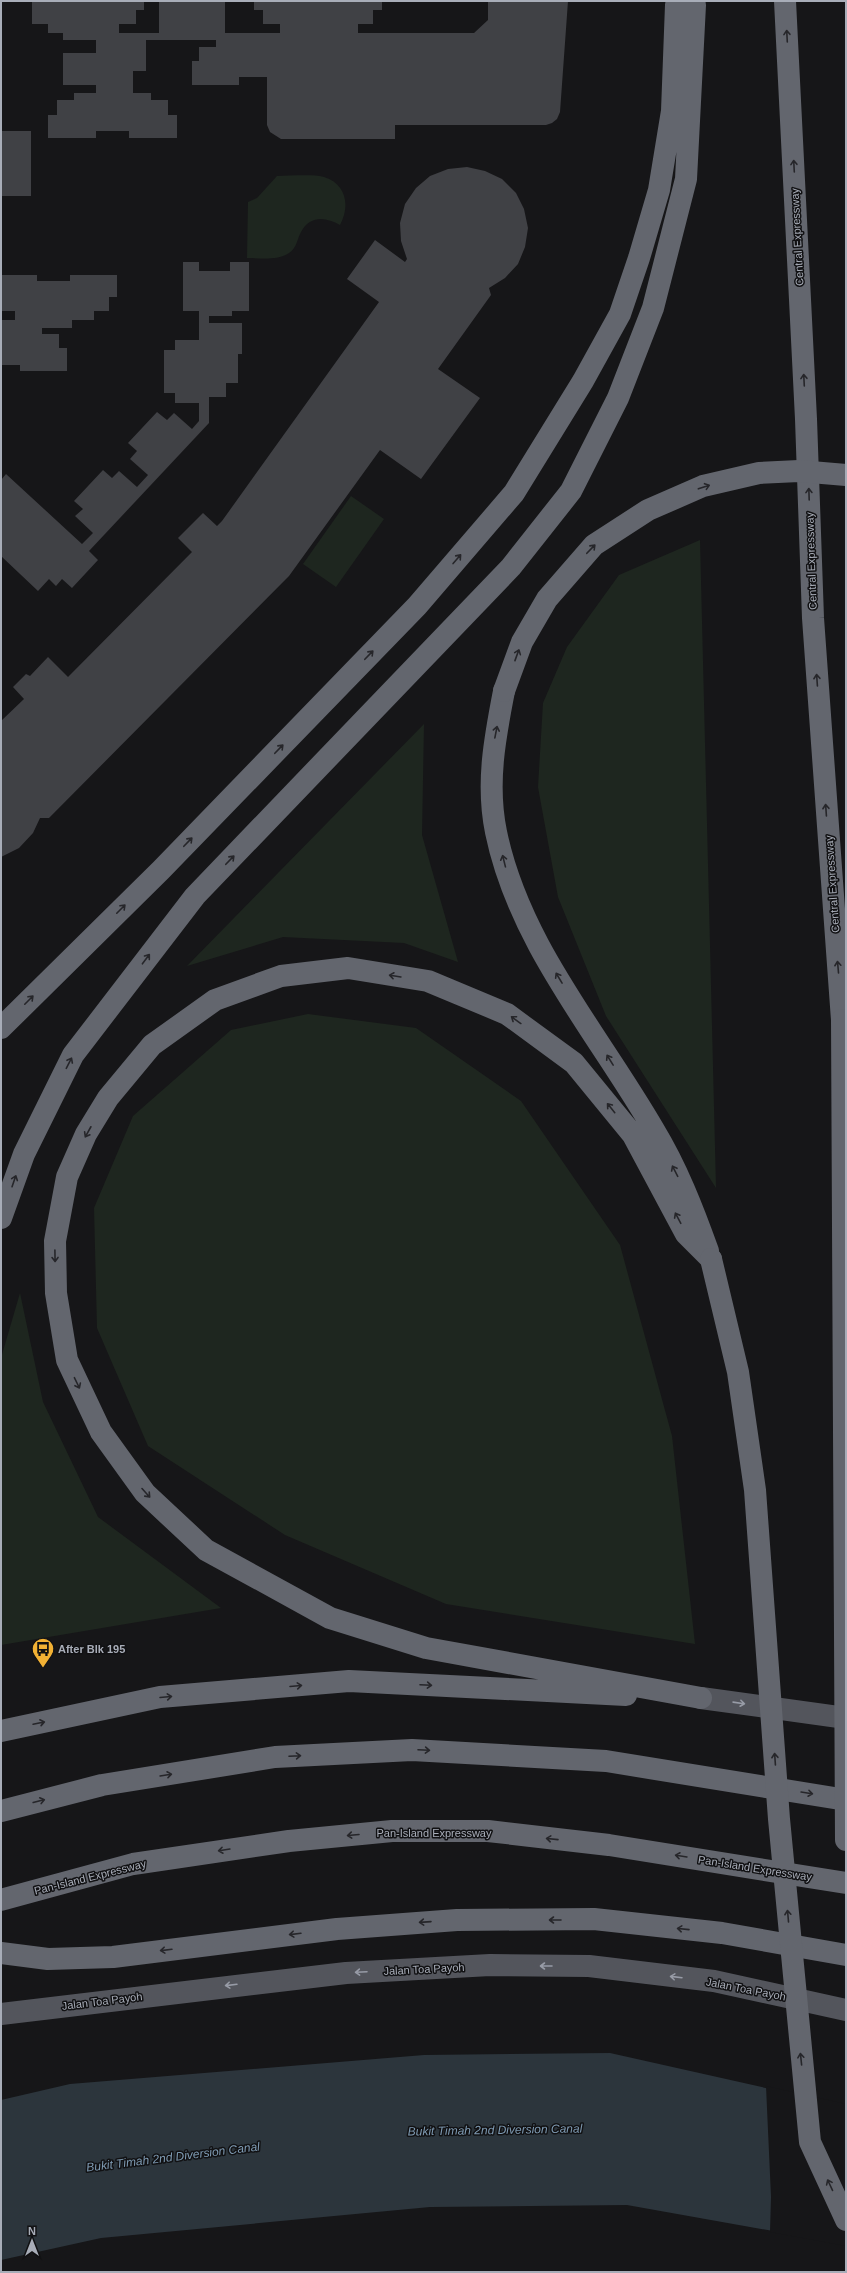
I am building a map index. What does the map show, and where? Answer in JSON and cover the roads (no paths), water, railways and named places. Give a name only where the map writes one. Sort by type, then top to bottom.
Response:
[{"type":"highway","points":[[1,1028],[161,870],[417,606],[514,493],[583,381],[620,314],[659,190],[672,111],[676,5],[678,1]]},
{"type":"highway","points":[[1,1218],[24,1154],[73,1055],[195,896],[511,567],[571,491],[618,398],[653,308],[686,179],[695,5],[693,1]]},
{"type":"highway","name":"Central Expressway","points":[[785,1],[806,418],[813,618],[842,1020],[846,1840]]},
{"type":"highway","points":[[846,475],[799,470],[759,473],[703,486],[648,510],[594,546],[547,599],[522,642],[504,691],[493,747],[492,788],[496,831],[508,878],[529,929],[654,1130],[690,1199],[711,1259],[738,1372],[755,1490],[779,1819],[810,2142],[846,2220]]},
{"type":"highway","points":[[701,1698],[426,1648],[330,1618],[206,1550],[145,1493],[101,1432],[66,1360],[56,1293],[55,1241],[67,1177],[86,1134],[108,1098],[152,1045],[215,1000],[281,976],[348,968],[428,981],[507,1014],[574,1063],[633,1135],[686,1234],[711,1259]]},
{"type":"highway","points":[[1,1731],[160,1697],[349,1681],[701,1698]]},
{"type":"highway","points":[[1,1811],[102,1785],[275,1757],[412,1750],[606,1761],[846,1800]]},
{"type":"highway","name":"Pan-Island Expressway","points":[[1,1900],[133,1864],[289,1841],[392,1831],[488,1831],[601,1844],[846,1883]]},
{"type":"highway","points":[[1,1953],[48,1959],[113,1957],[337,1929],[457,1920],[594,1919],[722,1933],[846,1955]]},
{"type":"main road","points":[[701,1698],[846,1718]]},
{"type":"main road","name":"Jalan Toa Payoh","points":[[1,2014],[346,1972],[490,1965],[589,1966],[707,1980],[846,2010]]},
{"type":"water","name":"Bukit Timah 2nd Diversion Canal","points":[[610,2053],[846,2106],[846,2244],[627,2205],[430,2207],[101,2238],[1,2260],[1,2100],[70,2084],[424,2055]]},
{"type":"place","name":"After Blk 195","points":[[43,1668]]}]
